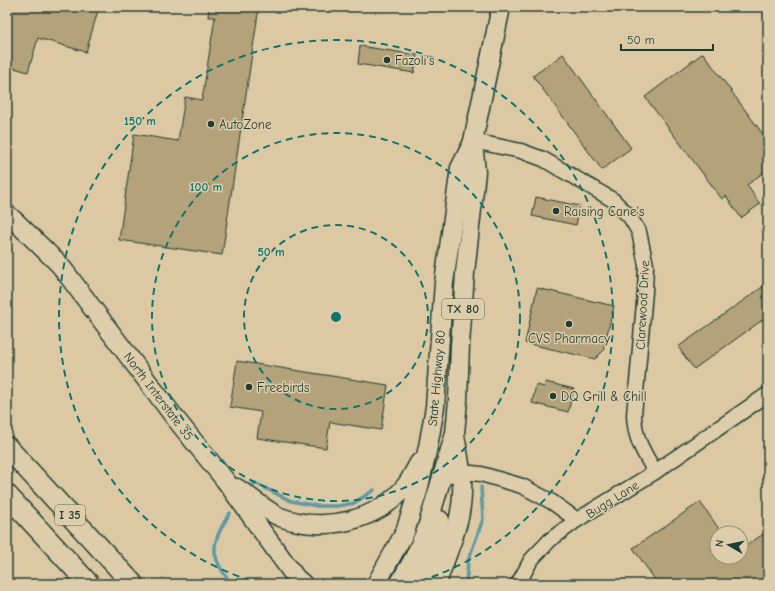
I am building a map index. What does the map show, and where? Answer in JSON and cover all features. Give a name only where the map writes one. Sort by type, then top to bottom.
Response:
[{"type":"highway","name":"I 35","points":[[7,447],[133,584]]},
{"type":"highway","name":"I 35","points":[[7,495],[89,584]]},
{"type":"main road","name":"State Highway 80","points":[[376,584],[405,532],[418,491],[428,446],[435,407],[444,283],[460,168],[473,141],[501,7]]},
{"type":"main road","name":"State Highway 80","points":[[399,584],[414,558],[426,531],[454,433],[458,400],[465,273],[476,172],[473,141]]},
{"type":"main road","name":"North Interstate 35","points":[[7,214],[60,265],[175,418],[225,480],[299,582]]},
{"type":"main road","points":[[419,584],[435,541],[440,520],[442,498],[439,441],[445,390],[450,307],[444,283]]},
{"type":"main road","points":[[437,584],[456,531],[460,513],[462,472],[454,433]]},
{"type":"main road","points":[[225,480],[278,516],[299,522],[328,524],[354,520],[371,513],[390,501],[407,484],[428,446]]},
{"type":"street","name":"Clarewood Drive","points":[[473,141],[521,151],[543,159],[613,200],[630,217],[639,232],[646,264],[634,430],[638,441],[655,472]]},
{"type":"street","name":"Bugg Lane","points":[[442,477],[462,472],[481,474],[522,486],[552,502],[577,520],[655,472],[768,394]]},
{"type":"street","points":[[518,584],[531,560],[550,540],[577,520]]},
{"type":"building","points":[[11,7],[99,7],[86,52],[38,38],[28,72],[7,66],[7,20]]},
{"type":"building","points":[[209,7],[259,7],[222,255],[119,240],[134,134],[178,141],[185,97],[202,100],[215,17],[208,17]]},
{"type":"building","name":"Fazoli's","points":[[360,46],[417,55],[414,73],[358,64]]},
{"type":"building","points":[[703,53],[768,141],[768,169],[747,185],[760,204],[741,218],[726,196],[722,199],[645,97]]},
{"type":"building","points":[[563,54],[631,148],[602,170],[533,76]]},
{"type":"building","name":"Raising Cane's","points":[[536,197],[580,206],[576,225],[532,216]]},
{"type":"building","points":[[768,283],[768,316],[694,369],[678,347]]},
{"type":"building","name":"CVS Pharmacy","points":[[537,288],[614,306],[603,351],[595,359],[525,343]]},
{"type":"building","points":[[237,361],[388,385],[381,430],[330,422],[326,448],[257,438],[261,412],[230,407]]},
{"type":"building","name":"DQ Grill & Chill","points":[[546,382],[574,389],[568,412],[532,403],[536,385],[545,387]]},
{"type":"building","points":[[700,502],[716,525],[709,525],[709,565],[749,565],[749,544],[768,531],[768,574],[754,584],[658,584],[633,548]]},
{"type":"waterway","points":[[249,487],[255,483],[291,501],[317,506],[338,506],[354,503],[374,490]]},
{"type":"waterway","points":[[466,584],[468,561],[483,519],[481,487]]},
{"type":"waterway","points":[[230,513],[219,532],[215,549],[219,565],[232,584]]},
{"type":"place","name":"Fazoli's","points":[[387,60]]},
{"type":"place","name":"AutoZone","points":[[211,124]]},
{"type":"place","name":"Raising Cane's","points":[[556,211]]},
{"type":"place","name":"CVS Pharmacy","points":[[569,324]]},
{"type":"place","name":"Freebirds","points":[[249,387]]},
{"type":"place","name":"DQ Grill & Chill","points":[[553,396]]}]
